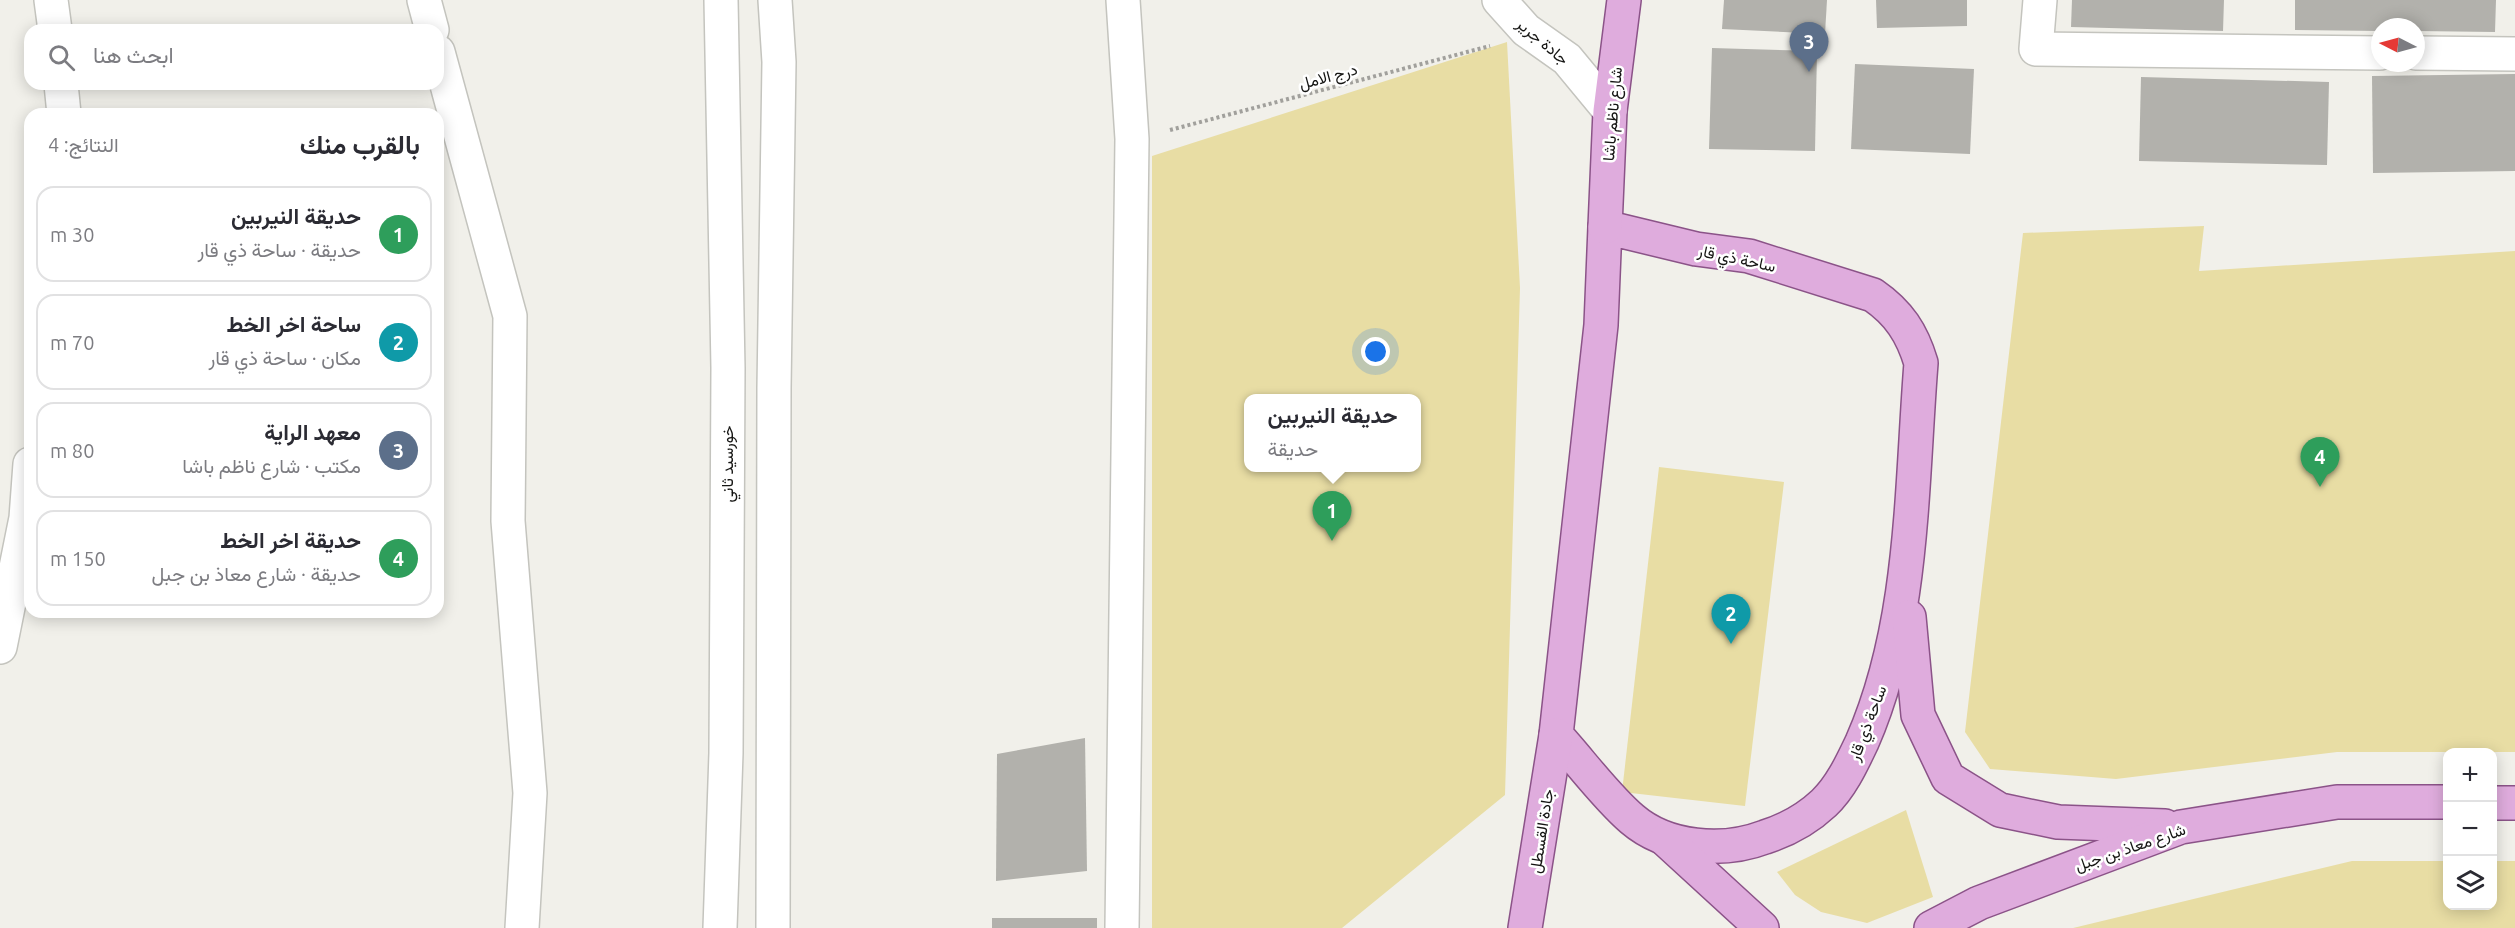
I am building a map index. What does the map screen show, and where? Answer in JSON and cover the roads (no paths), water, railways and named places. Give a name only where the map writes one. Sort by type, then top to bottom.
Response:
[{"type":"main road","name":"شارع ناظم باشا","points":[[1605,227],[1610,111],[1624,0]]},
{"type":"main road","name":"ساحة ذي قار","points":[[1556,735],[1632,820],[1666,840],[1705,846],[1749,843],[1790,829],[1824,802],[1850,767],[1870,722],[1897,626],[1905,576],[1922,363],[1915,340],[1902,320],[1889,306],[1873,295],[1749,256],[1696,249],[1605,227]]},
{"type":"main road","points":[[1556,735],[1601,325],[1605,227]]},
{"type":"main road","points":[[1905,576],[1918,715],[1948,778],[2000,810],[2058,822],[2181,827]]},
{"type":"main road","name":"جادة القسطل","points":[[1525,928],[1556,735]]},
{"type":"main road","name":"شارع معاذ بن جبل","points":[[1931,928],[1979,903],[2181,827],[2337,802],[2443,802]]},
{"type":"main road","points":[[2497,803],[2515,803]]},
{"type":"main road","points":[[1666,840],[1762,928]]},
{"type":"street","points":[[51,0],[54,24]]},
{"type":"street","points":[[424,0],[430,24]]},
{"type":"street","name":"خورسيد ثاني","points":[[718,921],[728,368],[721,0]]},
{"type":"street","points":[[773,928],[774,399],[779,62],[774,0]]},
{"type":"street","points":[[1122,928],[1132,139],[1123,0]]},
{"type":"street","name":"جادة جرير","points":[[1499,0],[1526,30],[1567,59],[1610,111]]},
{"type":"street","points":[[2040,0],[2037,48],[2371,52]]},
{"type":"street","points":[[2425,53],[2515,54]]},
{"type":"street","points":[[444,74],[510,316],[508,521],[530,793],[522,928]]},
{"type":"street","points":[[62,90],[63,108]]},
{"type":"street","points":[[0,647],[24,528]]},
{"type":"place","name":"معهد الراية","points":[[1809,72]]},
{"type":"place","name":"حديقة اخر الخط","points":[[2320,487]]},
{"type":"place","name":"حديقة النيربين","points":[[1332,541]]},
{"type":"place","name":"ساحة اخر الخط","points":[[1731,644]]}]
